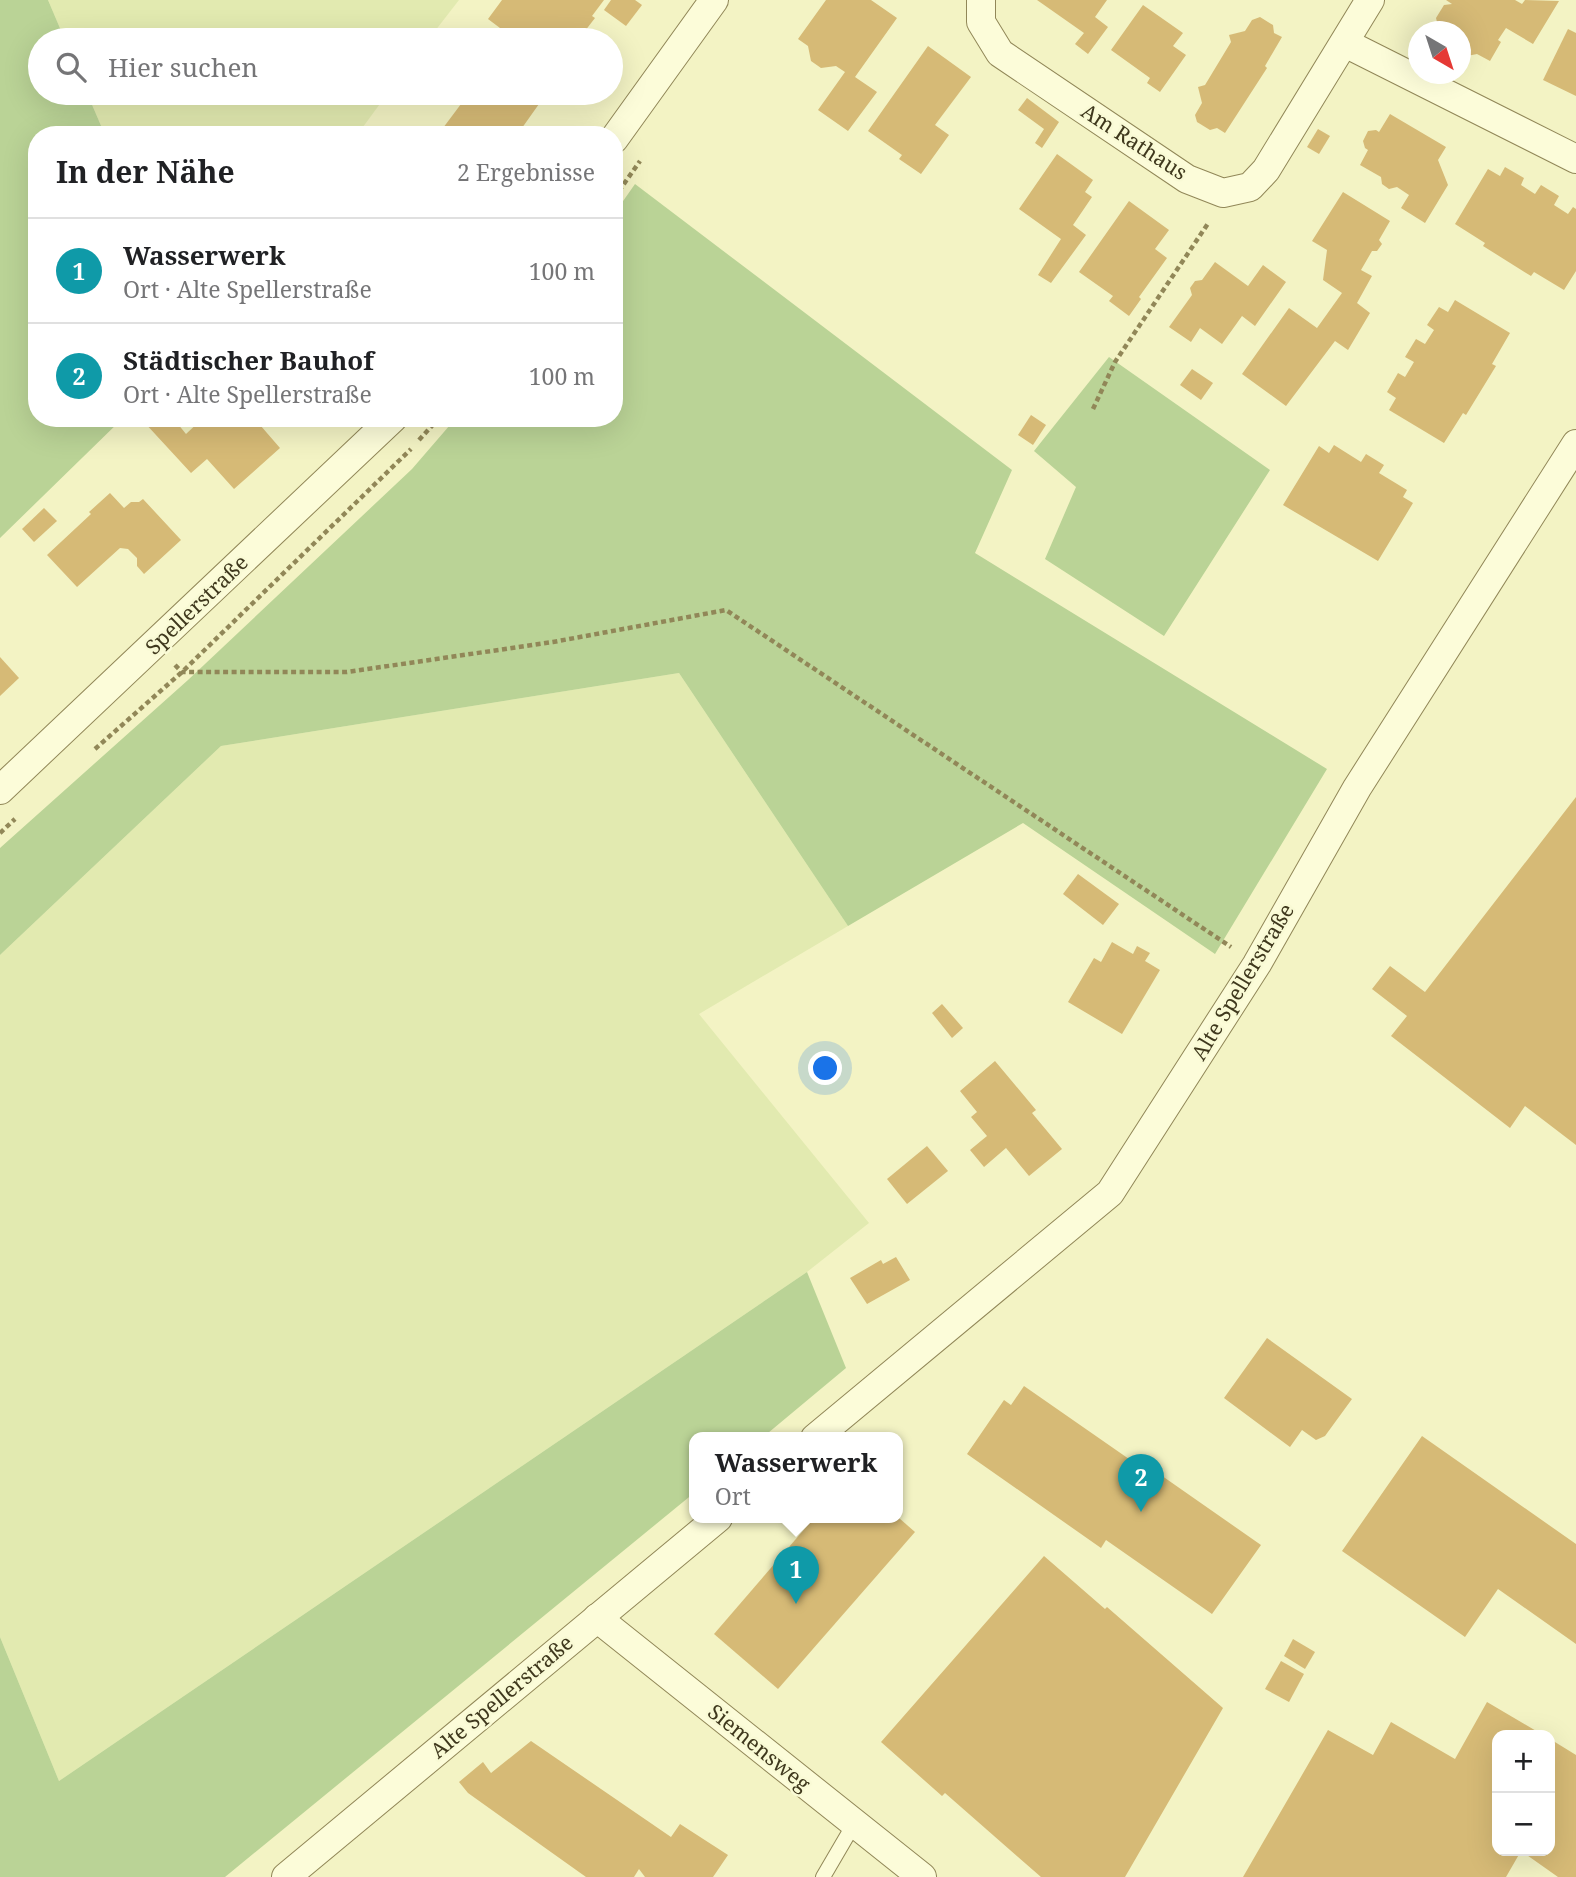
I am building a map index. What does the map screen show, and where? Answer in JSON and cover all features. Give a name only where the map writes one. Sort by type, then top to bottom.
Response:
[{"type":"street","name":"Am Rathaus","points":[[981,0],[981,22],[1000,53],[1187,179],[1223,193]]},
{"type":"street","points":[[1223,193],[1250,187],[1266,170],[1370,0]]},
{"type":"street","points":[[623,126],[711,1]]},
{"type":"street","points":[[1345,43],[1576,159]]},
{"type":"street","name":"Spellerstraße","points":[[0,790],[383,427]]},
{"type":"street","name":"Alte Spellerstraße","points":[[822,1432],[1110,1193],[1257,964],[1357,788],[1576,444]]},
{"type":"street","name":"Alte Spellerstraße","points":[[294,1875],[712,1523]]},
{"type":"street","name":"Siemensweg","points":[[597,1618],[922,1877]]},
{"type":"lane","points":[[823,1877],[855,1824]]},
{"type":"path","points":[[1093,409],[1115,362],[1209,222],[1223,193]]},
{"type":"path","points":[[91,752],[182,672],[404,457],[431,427]]},
{"type":"path","points":[[182,672],[347,672],[553,642],[726,610],[1257,964]]},
{"type":"path","points":[[0,833],[20,815]]},
{"type":"green space","points":[[0,0],[48,0],[60,28],[28,28],[28,105],[92,105],[101,126],[28,126],[28,427],[114,427],[0,538]]},
{"type":"green space","points":[[48,0],[459,0],[437,28],[60,28]]},
{"type":"green space","points":[[92,105],[379,105],[364,126],[101,126]]},
{"type":"green space","points":[[635,184],[1012,470],[975,553],[1327,769],[1215,954],[1023,823],[848,926],[679,673],[221,746],[0,955],[0,848],[188,680],[412,469],[448,427],[623,427],[623,201]]},
{"type":"green space","points":[[1109,357],[1270,470],[1164,636],[1045,559],[1076,487],[1034,451]]},
{"type":"green space","points":[[679,673],[848,926],[699,1014],[869,1223],[807,1272],[59,1781],[0,1637],[0,955],[221,746]]},
{"type":"green space","points":[[807,1272],[846,1368],[769,1432],[689,1432],[689,1497],[225,1877],[0,1877],[0,1637],[59,1781]]},
{"type":"building","points":[[502,0],[604,0],[587,28],[500,28],[488,19]]},
{"type":"building","points":[[611,0],[635,0],[642,5],[626,26],[604,10]]},
{"type":"building","points":[[826,0],[871,0],[897,18],[855,77],[877,92],[848,131],[818,110],[845,72],[836,66],[821,68],[811,61],[808,46],[798,39]]},
{"type":"building","points":[[1037,0],[1107,0],[1095,17],[1108,27],[1088,54],[1075,44],[1084,33]]},
{"type":"building","points":[[1446,0],[1515,0],[1522,4],[1525,0],[1559,1],[1533,44],[1506,28],[1490,61],[1477,54],[1471,55],[1471,21],[1437,21],[1444,5],[1452,4]]},
{"type":"building","points":[[1143,5],[1183,33],[1173,46],[1186,55],[1160,92],[1147,83],[1150,78],[1111,50]]},
{"type":"building","points":[[1260,17],[1273,25],[1274,33],[1282,37],[1265,66],[1267,68],[1225,133],[1217,128],[1210,130],[1197,122],[1195,115],[1202,103],[1198,87],[1205,85],[1231,42],[1229,35],[1245,31],[1252,20]]},
{"type":"building","points":[[1568,29],[1576,33],[1576,96],[1543,80]]},
{"type":"building","points":[[928,46],[971,77],[935,125],[949,135],[921,174],[899,159],[902,155],[868,131]]},
{"type":"building","points":[[1027,98],[1059,122],[1042,148],[1035,143],[1044,129],[1018,110]]},
{"type":"building","points":[[460,105],[538,105],[523,126],[444,126]]},
{"type":"building","points":[[1390,114],[1446,147],[1438,160],[1448,185],[1425,223],[1401,208],[1409,195],[1397,187],[1389,189],[1382,184],[1381,177],[1360,165],[1368,150],[1363,141],[1368,131],[1379,132]]},
{"type":"building","points":[[1318,129],[1330,136],[1319,154],[1307,147]]},
{"type":"building","points":[[1057,154],[1093,180],[1085,192],[1092,197],[1073,225],[1086,235],[1051,283],[1038,275],[1061,239],[1019,209]]},
{"type":"building","points":[[1505,167],[1524,178],[1521,185],[1535,194],[1541,185],[1559,196],[1554,205],[1568,214],[1573,207],[1576,209],[1576,271],[1564,290],[1534,272],[1531,276],[1483,246],[1485,243],[1455,224],[1488,169],[1500,176]]},
{"type":"building","points":[[1343,192],[1390,221],[1379,240],[1382,244],[1377,251],[1372,251],[1361,270],[1372,276],[1357,303],[1370,313],[1348,350],[1335,341],[1286,406],[1242,374],[1289,308],[1317,328],[1342,293],[1323,280],[1327,250],[1312,241]]},
{"type":"building","points":[[1129,201],[1169,230],[1155,249],[1167,258],[1129,316],[1109,301],[1113,296],[1079,272]]},
{"type":"building","points":[[1215,262],[1248,286],[1263,265],[1286,282],[1255,326],[1242,316],[1222,344],[1200,328],[1191,342],[1169,327],[1192,295],[1190,288],[1195,281],[1202,280]]},
{"type":"building","points":[[1455,300],[1510,333],[1492,364],[1496,366],[1466,415],[1463,413],[1444,443],[1389,410],[1396,398],[1387,392],[1398,373],[1405,377],[1414,362],[1405,357],[1416,339],[1425,344],[1434,330],[1427,325],[1439,307],[1448,312]]},
{"type":"building","points":[[1192,369],[1213,383],[1201,400],[1180,385]]},
{"type":"building","points":[[1031,415],[1046,425],[1033,445],[1018,435]]},
{"type":"building","points":[[149,427],[180,427],[186,434],[193,427],[262,427],[280,448],[234,489],[207,459],[191,473]]},
{"type":"building","points":[[1334,445],[1361,462],[1366,454],[1384,465],[1379,473],[1407,490],[1403,497],[1413,503],[1378,561],[1283,505],[1319,446],[1329,453]]},
{"type":"building","points":[[110,493],[124,508],[131,502],[143,499],[181,540],[144,574],[137,566],[137,558],[128,549],[120,548],[77,587],[47,555]]},
{"type":"building","points":[[44,508],[57,521],[34,542],[22,529]]},
{"type":"building","points":[[0,657],[19,678],[0,696]]},
{"type":"building","points":[[1576,797],[1576,1145],[1525,1106],[1510,1128],[1391,1036],[1407,1016],[1372,989],[1390,966],[1425,992]]},
{"type":"building","points":[[1078,874],[1119,904],[1103,925],[1063,894]]},
{"type":"building","points":[[1112,942],[1133,954],[1137,946],[1150,953],[1145,961],[1160,970],[1122,1034],[1068,1002],[1094,958],[1101,962]]},
{"type":"building","points":[[942,1004],[963,1028],[952,1038],[932,1013]]},
{"type":"building","points":[[995,1061],[1036,1110],[1032,1113],[1062,1149],[1029,1176],[1006,1148],[984,1167],[970,1150],[987,1136],[971,1117],[977,1112],[960,1091]]},
{"type":"building","points":[[927,1146],[948,1171],[907,1204],[887,1179]]},
{"type":"building","points":[[896,1257],[910,1280],[867,1304],[850,1278],[881,1260],[883,1264]]},
{"type":"building","points":[[1267,1338],[1352,1399],[1325,1436],[1316,1440],[1302,1430],[1290,1447],[1224,1398]]},
{"type":"building","points":[[1024,1386],[1152,1475],[1155,1471],[1261,1545],[1212,1614],[1106,1540],[1101,1548],[967,1454],[1004,1400],[1011,1405]]},
{"type":"building","points":[[1422,1436],[1576,1544],[1576,1644],[1498,1589],[1465,1637],[1342,1551]]},
{"type":"building","points":[[903,1522],[915,1532],[778,1689],[714,1634],[810,1523]]},
{"type":"building","points":[[1044,1556],[1223,1708],[1125,1877],[1041,1877],[945,1793],[942,1796],[881,1742]]},
{"type":"building","points":[[1293,1639],[1315,1652],[1305,1669],[1284,1656]]},
{"type":"building","points":[[1281,1661],[1304,1674],[1289,1702],[1265,1689]]},
{"type":"building","points":[[1487,1702],[1535,1730],[1492,1730],[1492,1856],[1518,1856],[1506,1877],[1243,1877],[1328,1730],[1373,1755],[1391,1722],[1455,1759]]},
{"type":"building","points":[[531,1741],[671,1837],[680,1824],[728,1855],[713,1877],[645,1877],[639,1869],[634,1877],[586,1877],[468,1793],[459,1782],[483,1762],[491,1773]]},
{"type":"building","points":[[1555,1742],[1576,1755],[1576,1877],[1558,1877],[1528,1856],[1555,1856]]},
{"type":"place","name":"Städtischer Bauhof","points":[[1141,1512]]},
{"type":"place","name":"Wasserwerk","points":[[796,1604]]}]
